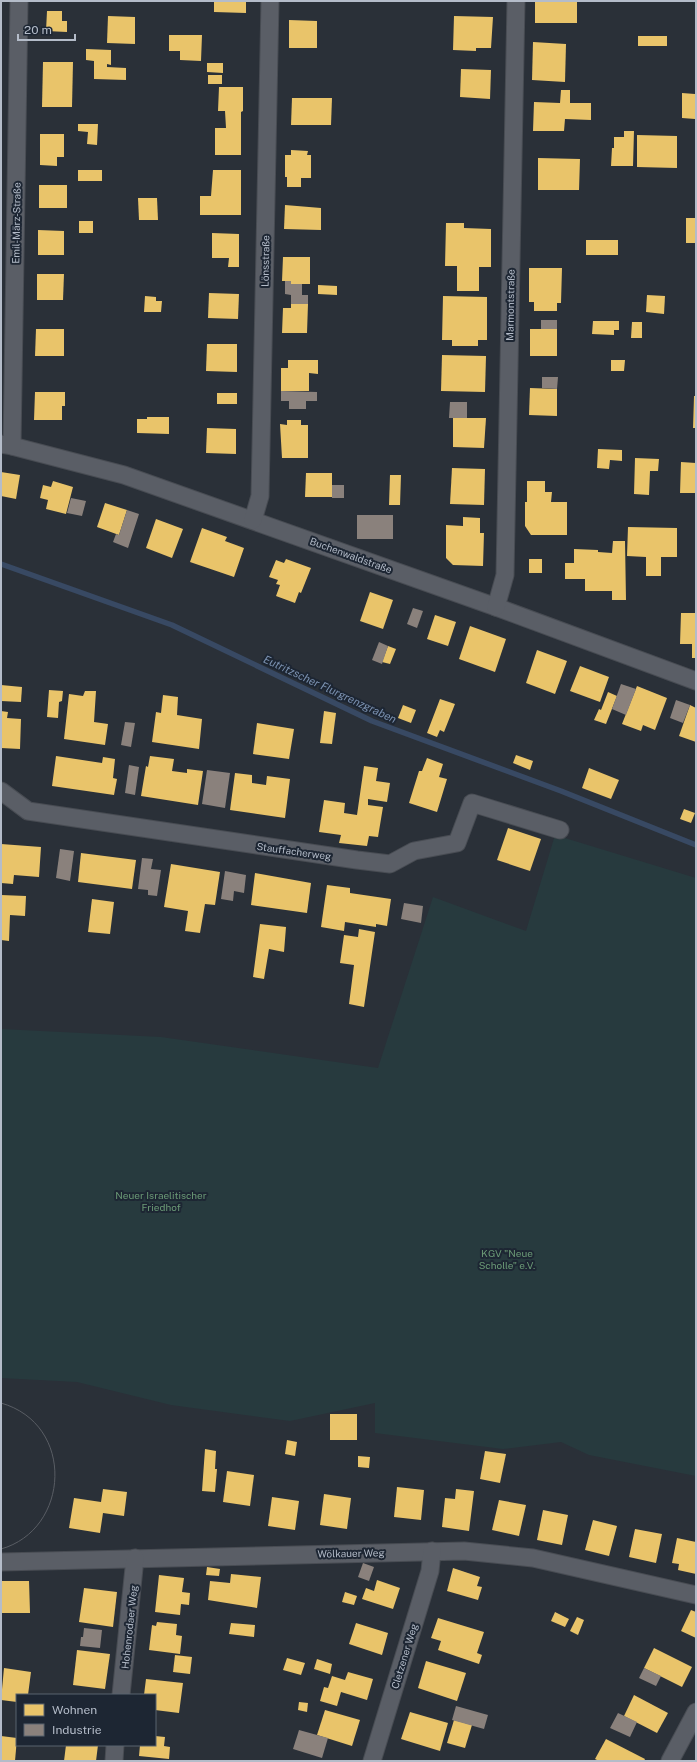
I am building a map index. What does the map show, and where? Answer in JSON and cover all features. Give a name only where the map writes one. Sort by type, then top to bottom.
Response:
[{"type":"street","name":"Emil-März-Straße","points":[[7,445],[19,1]]},
{"type":"street","name":"Lönsstraße","points":[[253,520],[260,496],[270,1]]},
{"type":"street","name":"Marmontstraße","points":[[496,607],[505,575],[516,1]]},
{"type":"street","name":"Buchenwaldstraße","points":[[7,445],[124,475],[496,607],[696,681]]},
{"type":"street","name":"Stauffacherweg","points":[[1,790],[28,811],[390,864],[414,852],[458,843],[470,805],[472,803],[560,830]]},
{"type":"street","name":"Wölkauer Weg","points":[[1,1562],[464,1550],[533,1558],[696,1595]]},
{"type":"street","name":"Cletzener Weg","points":[[372,1761],[430,1571],[432,1551]]},
{"type":"street","name":"Hohenrodaer Weg","points":[[121,1694],[135,1558]]},
{"type":"street","points":[[670,1761],[696,1712]]},
{"type":"street","points":[[114,1761],[115,1746]]},
{"type":"green space","name":"KGV \"Neue Scholle\" e.V.","points":[[555,835],[696,878],[696,1476],[589,1455],[561,1442],[503,1449],[375,1433],[375,1403],[290,1421],[171,1405],[77,1382],[1,1378],[1,1029],[161,1037],[378,1068],[433,897],[526,931]]},
{"type":"building: Wohnen","points":[[214,1],[246,1],[246,13],[214,12]]},
{"type":"building: Wohnen","points":[[535,1],[577,1],[577,23],[535,23]]},
{"type":"building: Wohnen","points":[[47,11],[62,11],[62,21],[67,21],[67,32],[46,31]]},
{"type":"building: Wohnen","points":[[108,16],[135,17],[135,44],[107,43]]},
{"type":"building: Wohnen","points":[[454,16],[493,17],[491,48],[476,48],[476,51],[453,50]]},
{"type":"building: Wohnen","points":[[289,20],[317,21],[317,48],[289,48]]},
{"type":"building: Wohnen","points":[[169,35],[202,35],[201,61],[180,60],[180,51],[169,51]]},
{"type":"building: Wohnen","points":[[638,36],[667,36],[667,46],[638,46]]},
{"type":"building: Wohnen","points":[[533,42],[566,44],[565,82],[532,80]]},
{"type":"building: Wohnen","points":[[86,49],[111,50],[111,65],[107,64],[107,67],[126,68],[126,80],[94,79],[94,61],[86,60]]},
{"type":"building: Wohnen","points":[[43,62],[73,62],[72,107],[42,107]]},
{"type":"building: Wohnen","points":[[207,63],[223,63],[223,73],[207,72]]},
{"type":"building: Wohnen","points":[[461,69],[491,70],[490,99],[460,97]]},
{"type":"building: Wohnen","points":[[208,75],[222,75],[222,84],[208,84]]},
{"type":"building: Wohnen","points":[[219,87],[243,87],[243,111],[241,112],[241,155],[215,155],[215,128],[226,128],[225,111],[218,111]]},
{"type":"building: Wohnen","points":[[561,90],[570,90],[570,103],[591,103],[591,120],[565,119],[564,131],[533,131],[534,102],[560,103]]},
{"type":"building: Wohnen","points":[[682,93],[695,94],[695,119],[682,118]]},
{"type":"building: Wohnen","points":[[292,98],[332,98],[331,125],[291,125]]},
{"type":"building: Wohnen","points":[[78,124],[98,124],[97,145],[87,144],[88,132],[78,131]]},
{"type":"building: Wohnen","points":[[624,131],[634,131],[633,166],[611,166],[614,137],[624,137]]},
{"type":"building: Wohnen","points":[[40,134],[64,134],[64,157],[57,157],[57,166],[40,165]]},
{"type":"building: Wohnen","points":[[637,135],[677,136],[677,168],[637,167]]},
{"type":"building: Wohnen","points":[[291,150],[308,151],[307,155],[311,155],[311,178],[301,178],[301,187],[287,187],[287,177],[285,177],[285,155],[291,155]]},
{"type":"building: Wohnen","points":[[538,158],[580,159],[579,190],[538,190]]},
{"type":"building: Wohnen","points":[[78,170],[102,170],[102,181],[78,181]]},
{"type":"building: Wohnen","points":[[213,170],[241,170],[241,215],[200,215],[200,196],[211,196]]},
{"type":"building: Wohnen","points":[[39,185],[67,185],[67,208],[39,208]]},
{"type":"building: Wohnen","points":[[138,198],[157,198],[158,220],[139,220]]},
{"type":"building: Wohnen","points":[[285,205],[321,208],[321,230],[284,229]]},
{"type":"building: Wohnen","points":[[686,218],[696,218],[696,243],[686,243]]},
{"type":"building: Wohnen","points":[[79,221],[93,221],[93,233],[79,233]]},
{"type":"building: Wohnen","points":[[446,223],[464,223],[464,228],[491,229],[491,267],[479,267],[479,291],[457,291],[457,266],[445,266]]},
{"type":"building: Wohnen","points":[[38,230],[64,231],[64,255],[38,255]]},
{"type":"building: Wohnen","points":[[212,233],[239,234],[239,267],[228,267],[229,258],[212,258]]},
{"type":"building: Wohnen","points":[[586,240],[618,240],[618,255],[586,255]]},
{"type":"building: Wohnen","points":[[283,257],[310,257],[310,284],[291,284],[291,281],[282,281]]},
{"type":"building: Wohnen","points":[[529,268],[562,268],[561,303],[557,303],[557,311],[534,311],[534,302],[529,302]]},
{"type":"building: Wohnen","points":[[37,274],[64,274],[63,300],[37,300]]},
{"type":"building: Wohnen","points":[[318,285],[337,286],[337,295],[318,294]]},
{"type":"building: Wohnen","points":[[209,293],[239,294],[238,319],[208,318]]},
{"type":"building: Wohnen","points":[[647,295],[665,296],[664,314],[646,312]]},
{"type":"building: Wohnen","points":[[145,296],[156,297],[156,301],[162,301],[161,312],[144,312]]},
{"type":"building: Wohnen","points":[[443,296],[487,297],[487,340],[478,340],[478,346],[452,346],[452,340],[442,340]]},
{"type":"building: Wohnen","points":[[291,304],[308,304],[307,333],[282,333],[283,308],[291,308]]},
{"type":"building: Wohnen","points":[[593,321],[619,321],[619,330],[614,330],[614,335],[592,334]]},
{"type":"building: Wohnen","points":[[632,322],[642,322],[642,338],[631,338]]},
{"type":"building: Wohnen","points":[[36,329],[64,329],[64,356],[35,356]]},
{"type":"building: Wohnen","points":[[530,329],[557,329],[557,356],[530,356]]},
{"type":"building: Wohnen","points":[[207,344],[237,344],[237,372],[206,371]]},
{"type":"building: Wohnen","points":[[442,355],[486,356],[485,392],[441,391]]},
{"type":"building: Wohnen","points":[[288,360],[318,360],[318,374],[309,373],[309,391],[281,391],[281,368],[288,368]]},
{"type":"building: Wohnen","points":[[611,360],[625,360],[624,371],[611,371]]},
{"type":"building: Wohnen","points":[[530,388],[557,389],[557,416],[529,415]]},
{"type":"building: Wohnen","points":[[35,392],[65,392],[65,406],[62,406],[62,420],[34,420]]},
{"type":"building: Wohnen","points":[[217,393],[237,393],[237,404],[217,404]]},
{"type":"building: Wohnen","points":[[694,396],[696,396],[696,428],[693,428]]},
{"type":"building: Wohnen","points":[[147,417],[169,417],[169,434],[137,433],[137,419],[147,419]]},
{"type":"building: Wohnen","points":[[453,418],[486,418],[484,448],[453,447]]},
{"type":"building: Wohnen","points":[[287,420],[301,420],[301,425],[308,425],[308,458],[282,458],[280,424],[287,425]]},
{"type":"building: Wohnen","points":[[207,428],[236,429],[236,454],[206,453]]},
{"type":"building: Wohnen","points":[[598,449],[622,450],[622,461],[610,460],[609,469],[597,468]]},
{"type":"building: Wohnen","points":[[635,458],[659,459],[658,471],[650,471],[649,495],[634,494]]},
{"type":"building: Wohnen","points":[[681,462],[696,463],[696,493],[680,493]]},
{"type":"building: Wohnen","points":[[452,468],[485,469],[484,505],[450,504]]},
{"type":"building: Wohnen","points":[[1,472],[20,475],[16,499],[1,496]]},
{"type":"building: Wohnen","points":[[306,473],[332,473],[332,497],[305,497]]},
{"type":"building: Wohnen","points":[[390,475],[401,475],[400,505],[389,505]]},
{"type":"building: Wohnen","points":[[53,481],[73,487],[66,514],[46,509],[48,500],[40,498],[43,485],[51,487]]},
{"type":"building: Wohnen","points":[[527,481],[545,481],[545,492],[552,492],[551,502],[567,502],[567,535],[531,535],[525,526]]},
{"type":"building: Wohnen","points":[[105,503],[127,510],[119,535],[97,527]]},
{"type":"building: Wohnen","points":[[463,517],[480,518],[480,533],[484,533],[483,566],[453,565],[446,558],[446,525],[463,526]]},
{"type":"building: Wohnen","points":[[156,519],[183,529],[172,558],[146,548]]},
{"type":"building: Wohnen","points":[[628,527],[677,528],[677,557],[661,557],[661,576],[646,576],[646,557],[627,556]]},
{"type":"building: Wohnen","points":[[202,528],[227,537],[225,541],[244,548],[234,577],[190,562]]},
{"type":"building: Wohnen","points":[[613,541],[625,541],[626,600],[612,600],[612,591],[585,591],[585,579],[565,579],[565,563],[574,563],[574,549],[598,550],[598,552],[612,553]]},
{"type":"building: Wohnen","points":[[286,559],[311,568],[301,593],[299,592],[295,603],[276,596],[280,585],[276,584],[278,580],[269,577],[276,560],[284,563]]},
{"type":"building: Wohnen","points":[[529,559],[542,559],[542,573],[529,573]]},
{"type":"building: Wohnen","points":[[370,592],[393,600],[383,629],[360,621]]},
{"type":"building: Wohnen","points":[[681,613],[696,613],[696,658],[692,658],[692,644],[680,644]]},
{"type":"building: Wohnen","points":[[435,615],[456,622],[448,646],[427,639]]},
{"type":"building: Wohnen","points":[[470,626],[506,639],[495,672],[459,659]]},
{"type":"building: Wohnen","points":[[388,646],[396,649],[390,664],[382,662]]},
{"type":"building: Wohnen","points":[[537,650],[567,661],[555,694],[526,683]]},
{"type":"building: Wohnen","points":[[580,666],[609,677],[600,702],[570,691]]},
{"type":"building: Wohnen","points":[[1,685],[22,687],[21,702],[1,701]]},
{"type":"building: Wohnen","points":[[637,686],[667,698],[655,730],[643,725],[641,731],[622,724]]},
{"type":"building: Wohnen","points":[[49,690],[63,691],[62,701],[59,702],[58,718],[47,717]]},
{"type":"building: Wohnen","points":[[85,691],[96,691],[94,722],[108,724],[105,745],[64,739],[69,694],[83,696]]},
{"type":"building: Wohnen","points":[[608,692],[617,696],[606,724],[594,720],[599,709],[601,710]]},
{"type":"building: Wohnen","points":[[163,695],[178,697],[177,715],[202,719],[199,749],[152,742],[156,712],[161,713]]},
{"type":"building: Wohnen","points":[[440,699],[455,704],[444,732],[440,730],[437,737],[427,733]]},
{"type":"building: Wohnen","points":[[403,705],[416,710],[411,723],[398,718]]},
{"type":"building: Wohnen","points":[[690,705],[696,708],[696,742],[679,736]]},
{"type":"building: Wohnen","points":[[1,711],[8,712],[7,718],[21,719],[20,749],[1,748]]},
{"type":"building: Wohnen","points":[[324,711],[336,713],[332,744],[320,743]]},
{"type":"building: Wohnen","points":[[257,723],[294,729],[289,759],[253,754]]},
{"type":"building: Wohnen","points":[[516,755],[533,761],[530,770],[513,763]]},
{"type":"building: Wohnen","points":[[56,756],[102,763],[103,757],[115,759],[113,778],[117,779],[114,795],[52,786]]},
{"type":"building: Wohnen","points":[[150,756],[174,759],[172,771],[187,773],[187,769],[203,771],[198,805],[141,796],[146,766],[148,767]]},
{"type":"building: Wohnen","points":[[427,758],[443,764],[439,777],[447,779],[437,812],[409,803],[419,771],[422,771]]},
{"type":"building: Wohnen","points":[[364,766],[378,768],[376,781],[390,783],[387,802],[368,799],[368,805],[383,807],[378,837],[369,836],[367,846],[339,843],[341,835],[319,832],[324,800],[345,803],[344,813],[357,815]]},
{"type":"building: Wohnen","points":[[589,768],[619,780],[611,799],[582,788]]},
{"type":"building: Wohnen","points":[[235,773],[252,775],[252,783],[266,785],[267,776],[290,779],[285,818],[230,810]]},
{"type":"building: Wohnen","points":[[684,809],[695,813],[691,823],[680,819]]},
{"type":"building: Wohnen","points":[[508,828],[541,839],[530,871],[497,860]]},
{"type":"building: Wohnen","points":[[1,844],[41,847],[39,877],[14,875],[13,884],[1,883]]},
{"type":"building: Wohnen","points":[[81,853],[136,860],[132,889],[78,882]]},
{"type":"building: Wohnen","points":[[171,864],[220,872],[215,905],[205,904],[200,933],[185,931],[188,911],[164,907]]},
{"type":"building: Wohnen","points":[[255,873],[311,883],[307,913],[251,905]]},
{"type":"building: Wohnen","points":[[327,885],[350,888],[350,893],[391,899],[387,926],[376,924],[376,927],[345,922],[344,931],[321,927]]},
{"type":"building: Wohnen","points":[[1,895],[26,896],[25,916],[10,915],[9,941],[1,940]]},
{"type":"building: Wohnen","points":[[92,899],[114,902],[110,934],[88,932]]},
{"type":"building: Wohnen","points":[[260,924],[286,927],[284,952],[269,949],[264,979],[253,977]]},
{"type":"building: Wohnen","points":[[359,929],[375,932],[364,1007],[349,1004],[354,965],[340,963],[344,935],[358,937]]},
{"type":"building: Wohnen","points":[[330,1414],[357,1414],[357,1440],[330,1440]]},
{"type":"building: Wohnen","points":[[287,1440],[297,1442],[295,1456],[285,1454]]},
{"type":"building: Wohnen","points":[[205,1449],[216,1451],[215,1469],[217,1469],[215,1492],[202,1491]]},
{"type":"building: Wohnen","points":[[485,1451],[506,1454],[500,1483],[480,1479]]},
{"type":"building: Wohnen","points":[[358,1456],[370,1457],[369,1468],[358,1467]]},
{"type":"building: Wohnen","points":[[227,1471],[254,1475],[250,1506],[223,1502]]},
{"type":"building: Wohnen","points":[[397,1487],[424,1490],[421,1520],[394,1517]]},
{"type":"building: Wohnen","points":[[103,1489],[127,1492],[124,1516],[103,1513],[100,1533],[69,1528],[74,1498],[101,1502]]},
{"type":"building: Wohnen","points":[[456,1489],[474,1491],[469,1531],[442,1527],[445,1498],[455,1499]]},
{"type":"building: Wohnen","points":[[324,1494],[351,1498],[347,1529],[320,1525]]},
{"type":"building: Wohnen","points":[[272,1497],[299,1501],[295,1530],[268,1526]]},
{"type":"building: Wohnen","points":[[499,1500],[526,1505],[519,1536],[492,1530]]},
{"type":"building: Wohnen","points":[[543,1510],[568,1515],[562,1545],[537,1540]]},
{"type":"building: Wohnen","points":[[593,1520],[617,1526],[609,1556],[585,1550]]},
{"type":"building: Wohnen","points":[[635,1529],[662,1534],[656,1563],[629,1557]]},
{"type":"building: Wohnen","points":[[677,1538],[696,1542],[696,1574],[678,1570],[679,1564],[672,1563]]},
{"type":"building: Wohnen","points":[[207,1567],[220,1569],[219,1576],[206,1575]]},
{"type":"building: Wohnen","points":[[453,1568],[480,1577],[477,1586],[482,1587],[478,1600],[447,1591]]},
{"type":"building: Wohnen","points":[[231,1574],[261,1577],[257,1608],[208,1600],[210,1581],[230,1583]]},
{"type":"building: Wohnen","points":[[159,1575],[184,1578],[182,1592],[190,1593],[189,1605],[181,1604],[180,1615],[155,1612]]},
{"type":"building: Wohnen","points":[[377,1580],[400,1588],[393,1609],[362,1599],[366,1588],[374,1591]]},
{"type":"building: Wohnen","points":[[1,1581],[29,1581],[30,1613],[1,1613]]},
{"type":"building: Wohnen","points":[[84,1588],[117,1592],[113,1627],[79,1622]]},
{"type":"building: Wohnen","points":[[345,1592],[357,1596],[354,1605],[342,1602]]},
{"type":"building: Wohnen","points":[[691,1610],[696,1612],[696,1638],[681,1631]]},
{"type":"building: Wohnen","points":[[555,1612],[569,1619],[565,1627],[551,1621]]},
{"type":"building: Wohnen","points":[[577,1617],[584,1620],[578,1635],[570,1631]]},
{"type":"building: Wohnen","points":[[438,1618],[484,1632],[477,1653],[482,1655],[479,1664],[438,1650],[441,1641],[431,1638]]},
{"type":"building: Wohnen","points":[[157,1622],[177,1624],[176,1635],[182,1636],[180,1654],[149,1650],[152,1625],[156,1626]]},
{"type":"building: Wohnen","points":[[231,1623],[255,1625],[254,1637],[229,1634]]},
{"type":"building: Wohnen","points":[[356,1623],[388,1633],[382,1655],[349,1644]]},
{"type":"building: Wohnen","points":[[654,1648],[692,1667],[682,1687],[644,1668]]},
{"type":"building: Wohnen","points":[[77,1650],[110,1654],[105,1689],[73,1685]]},
{"type":"building: Wohnen","points":[[175,1655],[192,1657],[190,1674],[173,1672]]},
{"type":"building: Wohnen","points":[[287,1658],[305,1663],[301,1675],[283,1670]]},
{"type":"building: Wohnen","points":[[317,1659],[332,1664],[330,1674],[314,1669]]},
{"type":"building: Wohnen","points":[[426,1661],[466,1673],[457,1701],[418,1688]]},
{"type":"building: Wohnen","points":[[4,1668],[31,1672],[28,1694],[16,1694],[16,1702],[1,1700]]},
{"type":"building: Wohnen","points":[[348,1672],[373,1679],[367,1700],[341,1692],[337,1706],[320,1701],[324,1687],[328,1688],[332,1676],[345,1680]]},
{"type":"building: Wohnen","points":[[146,1679],[183,1683],[179,1713],[156,1710],[156,1694],[144,1694]]},
{"type":"building: Wohnen","points":[[634,1695],[668,1713],[657,1733],[624,1716]]},
{"type":"building: Wohnen","points":[[299,1702],[308,1703],[307,1712],[298,1710]]},
{"type":"building: Wohnen","points":[[325,1710],[360,1720],[352,1746],[317,1735]]},
{"type":"building: Wohnen","points":[[410,1712],[448,1723],[440,1751],[401,1739]]},
{"type":"building: Wohnen","points":[[454,1720],[472,1725],[465,1748],[447,1743]]},
{"type":"building: Wohnen","points":[[1,1736],[16,1738],[15,1761],[1,1761]]},
{"type":"building: Wohnen","points":[[156,1736],[165,1737],[164,1746],[170,1747],[169,1759],[139,1756],[140,1746],[156,1746]]},
{"type":"building: Wohnen","points":[[606,1739],[645,1759],[644,1761],[599,1761],[595,1759]]},
{"type":"building: Wohnen","points":[[66,1746],[98,1746],[96,1761],[64,1761]]},
{"type":"building: Industrie","points":[[285,281],[291,281],[291,284],[302,284],[302,295],[308,295],[308,304],[291,304],[291,295],[285,294]]},
{"type":"building: Industrie","points":[[541,320],[557,320],[557,329],[541,329]]},
{"type":"building: Industrie","points":[[542,377],[558,377],[557,389],[542,388]]},
{"type":"building: Industrie","points":[[281,391],[317,392],[317,401],[306,401],[306,409],[289,409],[289,401],[281,401]]},
{"type":"building: Industrie","points":[[450,402],[467,402],[467,418],[449,418]]},
{"type":"building: Industrie","points":[[332,485],[344,485],[344,498],[332,498]]},
{"type":"building: Industrie","points":[[71,498],[86,501],[82,516],[67,513]]},
{"type":"building: Industrie","points":[[127,510],[139,514],[128,548],[113,542],[116,534],[119,535]]},
{"type":"building: Industrie","points":[[357,515],[393,515],[393,539],[357,539]]},
{"type":"building: Industrie","points":[[413,608],[423,611],[417,628],[407,624]]},
{"type":"building: Industrie","points":[[379,642],[388,646],[382,664],[372,660]]},
{"type":"building: Industrie","points":[[621,684],[636,689],[626,715],[612,709]]},
{"type":"building: Industrie","points":[[676,700],[690,705],[683,723],[670,718]]},
{"type":"building: Industrie","points":[[125,722],[135,723],[131,747],[121,745]]},
{"type":"building: Industrie","points":[[129,765],[139,767],[135,795],[125,793]]},
{"type":"building: Industrie","points":[[207,770],[230,773],[225,808],[202,804]]},
{"type":"building: Industrie","points":[[60,849],[74,851],[70,881],[56,878]]},
{"type":"building: Industrie","points":[[142,858],[153,859],[151,869],[161,870],[157,896],[148,895],[148,890],[138,889]]},
{"type":"building: Industrie","points":[[225,871],[246,875],[244,893],[234,891],[233,901],[221,899]]},
{"type":"building: Industrie","points":[[404,903],[423,906],[421,923],[401,919]]},
{"type":"building: Industrie","points":[[363,1563],[374,1567],[369,1581],[358,1577]]},
{"type":"building: Industrie","points":[[84,1628],[102,1630],[100,1648],[80,1646]]},
{"type":"building: Industrie","points":[[644,1668],[661,1676],[656,1686],[639,1678]]},
{"type":"building: Industrie","points":[[456,1706],[488,1715],[484,1729],[452,1720]]},
{"type":"building: Industrie","points":[[618,1713],[637,1722],[630,1737],[610,1728]]},
{"type":"building: Industrie","points":[[299,1730],[328,1738],[322,1758],[293,1749]]},
{"type":"waterway","name":"Eutritzscher Flurgrenzgraben","points":[[1,564],[172,625],[372,721],[561,791],[696,845]]},
{"type":"tram line","points":[[1,1403],[25,1415],[42,1432],[52,1453],[55,1477],[51,1500],[41,1521],[24,1538],[1,1549]]},
{"type":"park label","name":"Neuer Israelitischer Friedhof","points":[[161,1200]]}]
